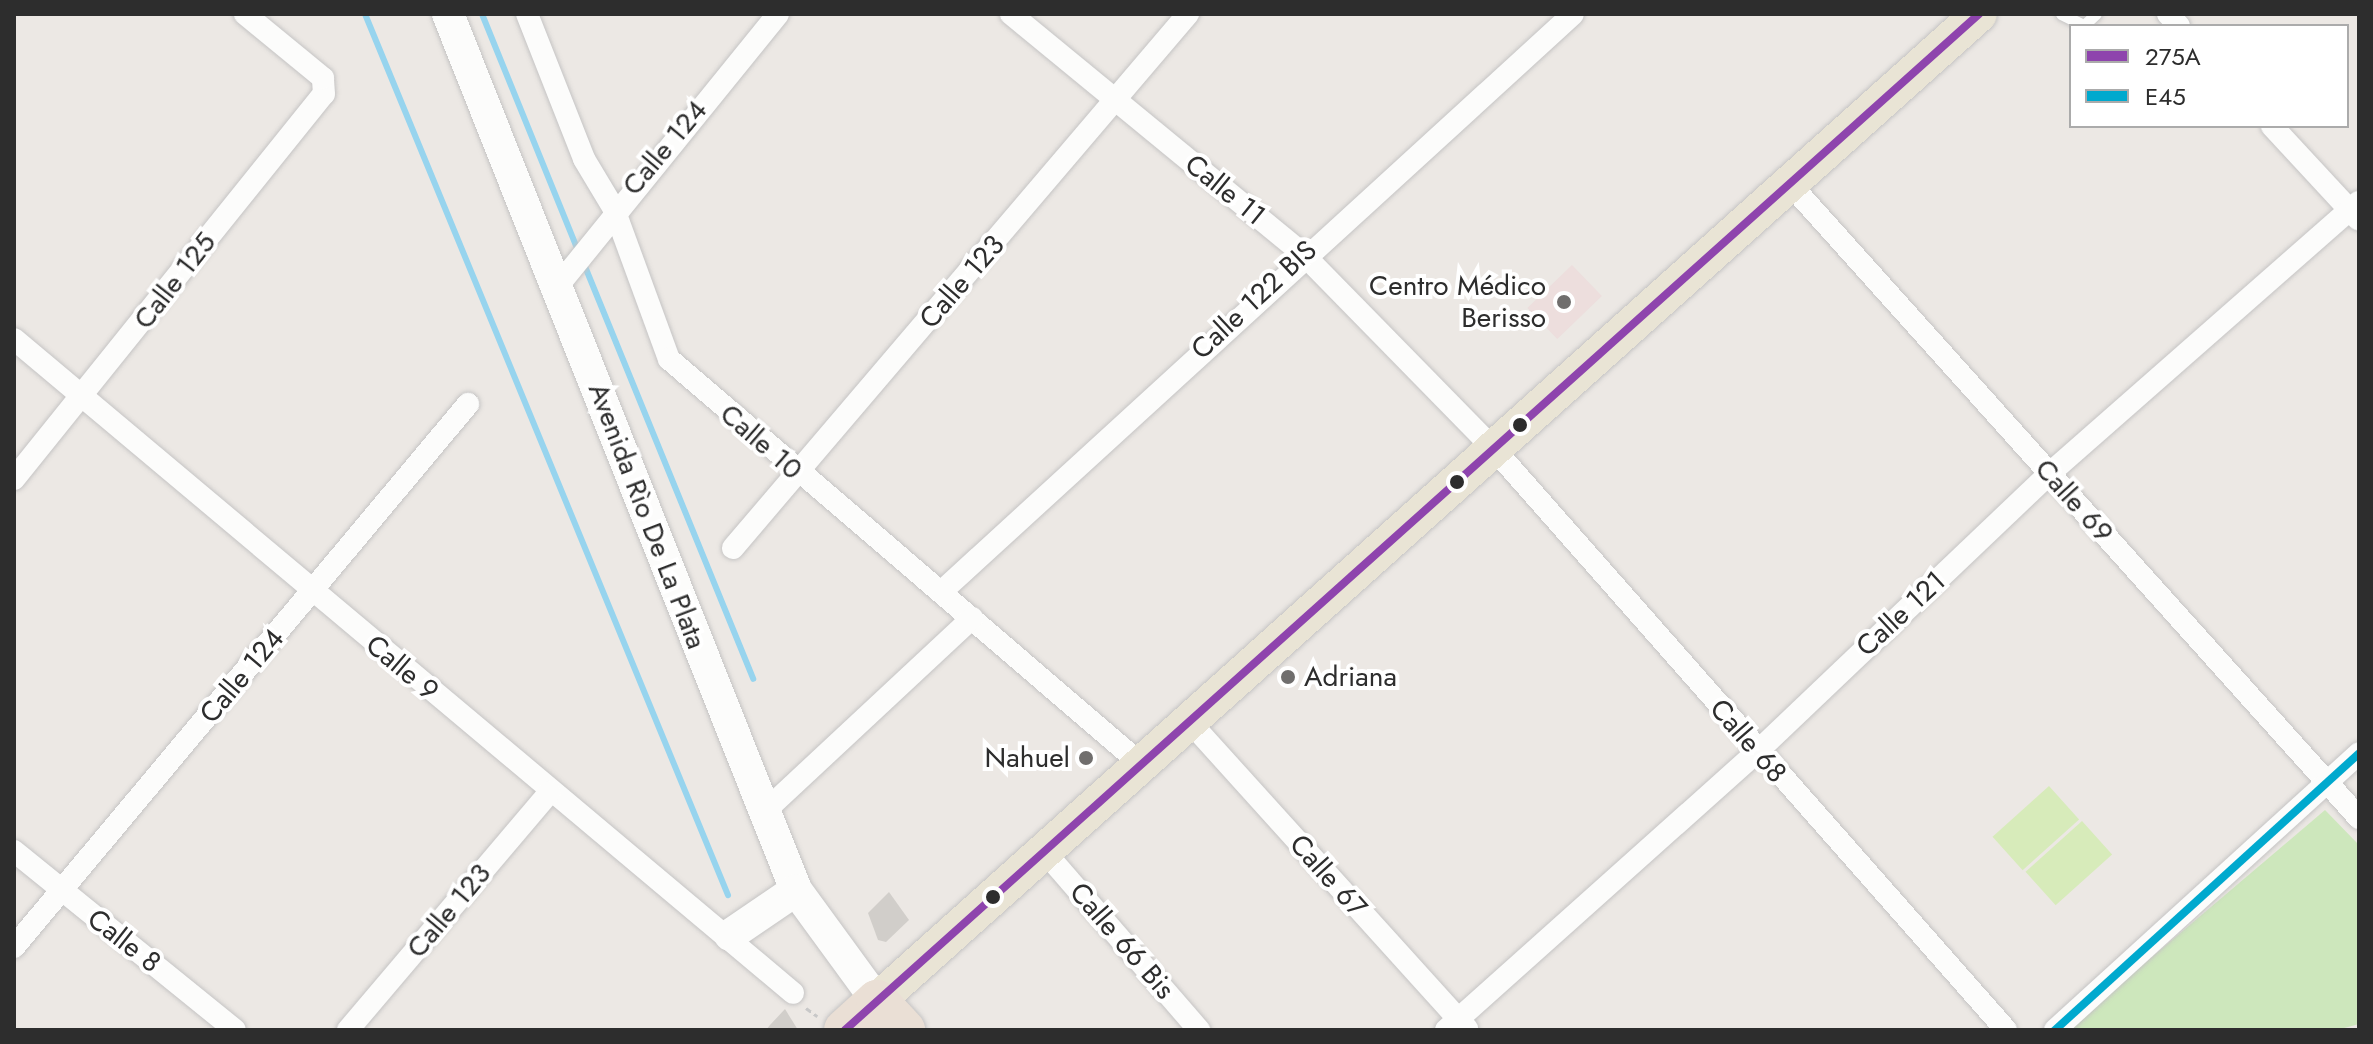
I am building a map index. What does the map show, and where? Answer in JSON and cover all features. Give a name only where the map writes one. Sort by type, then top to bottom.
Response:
[{"type":"highway","points":[[845,1030],[890,1016]]},
{"type":"main road","name":"Avenida Rìo De La Plata","points":[[448,14],[565,276],[763,813],[796,890],[890,1016]]},
{"type":"main road","points":[[890,1016],[1044,851],[1979,14]]},
{"type":"main road","points":[[730,935],[796,890]]},
{"type":"street","name":"Calle 125","points":[[14,479],[83,398],[324,94],[323,78],[245,14]]},
{"type":"street","name":"Calle 10","points":[[527,14],[584,159],[614,209],[669,359],[798,474],[972,618],[1142,765]]},
{"type":"street","name":"Calle 124","points":[[565,276],[614,209],[778,14]]},
{"type":"street","name":"Calle 11","points":[[1011,14],[1303,254],[1494,449]]},
{"type":"street","name":"Calle 123","points":[[733,548],[1117,102],[1188,14]]},
{"type":"street","name":"Calle 122 BIS","points":[[941,592],[1303,254],[1573,14]]},
{"type":"street","points":[[2274,128],[2356,210]]},
{"type":"street","name":"Calle 69","points":[[1790,184],[2359,818]]},
{"type":"street","name":"Calle 121","points":[[1457,1026],[1757,752],[2049,474],[2356,210]]},
{"type":"street","name":"Calle 9","points":[[14,339],[550,792],[730,935],[793,993]]},
{"type":"street","name":"Calle 124","points":[[14,947],[468,404]]},
{"type":"street","name":"Calle 68","points":[[1494,449],[1757,752],[2006,1030]]},
{"type":"street","points":[[763,813],[972,618]]},
{"type":"street","name":"Calle 67","points":[[1189,721],[1457,1026]]},
{"type":"street","points":[[2055,1030],[2359,753]]},
{"type":"street","name":"Calle 123","points":[[348,1030],[550,792]]},
{"type":"street","name":"Calle 8","points":[[14,851],[235,1030]]},
{"type":"street","name":"Calle 66 Bis","points":[[1044,851],[1199,1030]]},
{"type":"lane","points":[[2061,14],[2082,24]]},
{"type":"shaded area","name":"Centro Médico Berisso","points":[[1572,265],[1602,296],[1557,339],[1527,308]]},
{"type":"green space","points":[[2049,786],[2079,819],[2023,870],[1993,837]]},
{"type":"green space","points":[[2325,810],[2359,845],[2359,1024],[2337,1030],[2066,1030]]},
{"type":"green space","points":[[2082,821],[2112,854],[2056,905],[2026,872]]},
{"type":"building","points":[[889,892],[909,920],[886,942],[878,940],[868,913]]},
{"type":"building","points":[[785,1009],[798,1030],[766,1030],[770,1025]]},
{"type":"waterway","points":[[365,14],[728,895]]},
{"type":"waterway","points":[[482,14],[578,250]]},
{"type":"waterway","points":[[584,264],[753,679]]},
{"type":"transit line","name":"275A","points":[[845,1030],[1979,14]]},
{"type":"transit line","name":"E45","points":[[2055,1030],[2359,753]]},
{"type":"place","name":"Centro Médico Berisso","points":[[1564,302]]},
{"type":"place","name":"Adriana","points":[[1288,677]]},
{"type":"place","name":"Nahuel","points":[[1086,758]]}]
